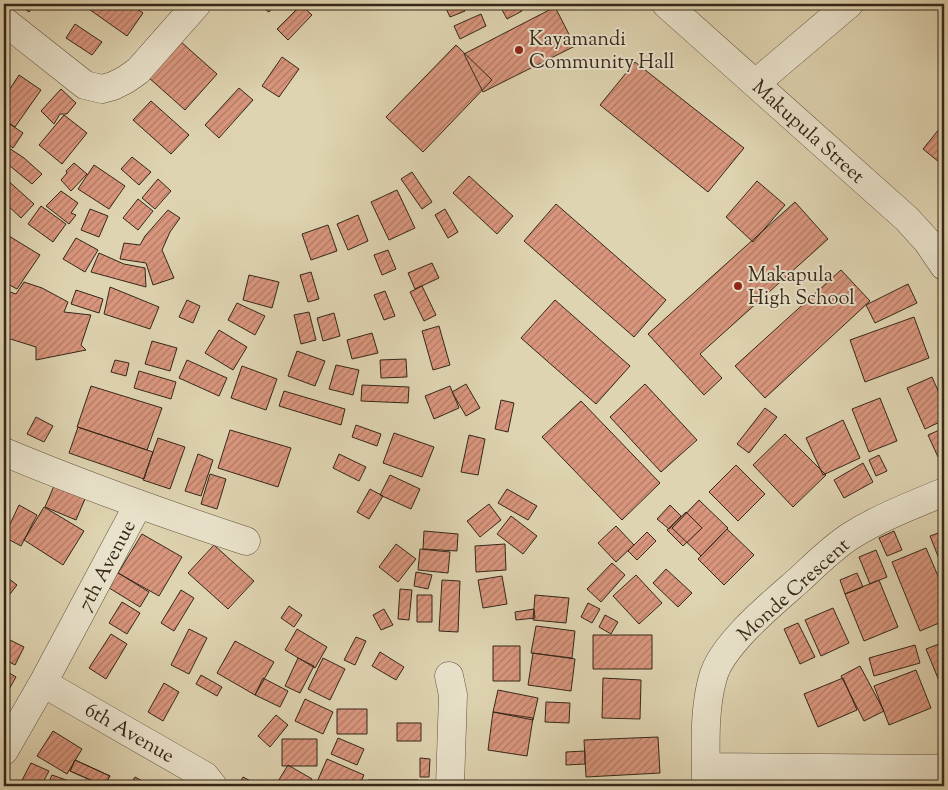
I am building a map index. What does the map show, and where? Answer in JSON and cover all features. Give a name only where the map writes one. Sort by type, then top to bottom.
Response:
[{"type":"street","points":[[4,21],[85,85],[102,88],[119,83],[138,71],[198,4]]},
{"type":"street","name":"Makupula Street","points":[[666,4],[907,220],[927,241],[944,266]]},
{"type":"street","points":[[756,83],[849,4]]},
{"type":"street","name":"7th Avenue","points":[[4,452],[138,505],[4,751]]},
{"type":"street","name":"Monde Crescent","points":[[944,492],[881,519],[850,536],[761,613],[726,652],[713,675],[708,700],[706,777],[944,769]]},
{"type":"street","points":[[138,505],[246,541]]},
{"type":"street","points":[[449,676],[453,695],[450,786]]},
{"type":"street","name":"6th Avenue","points":[[42,683],[205,776],[213,786]]},
{"type":"building","points":[[18,4],[36,4],[29,12]]},
{"type":"building","points":[[88,4],[130,4],[143,13],[127,36],[86,7]]},
{"type":"building","points":[[257,4],[275,4],[269,12]]},
{"type":"building","points":[[444,4],[462,4],[465,11],[450,17]]},
{"type":"building","points":[[503,4],[518,4],[522,11],[507,19],[500,6]]},
{"type":"building","points":[[301,5],[312,15],[288,40],[277,29]]},
{"type":"building","name":"Kayamandi Community Hall","points":[[555,7],[575,46],[483,92],[464,54]]},
{"type":"building","points":[[481,14],[486,26],[460,39],[454,26]]},
{"type":"building","points":[[75,24],[102,42],[92,55],[66,38]]},
{"type":"building","points":[[180,41],[217,74],[185,110],[148,77]]},
{"type":"building","points":[[456,45],[492,80],[423,152],[386,117]]},
{"type":"building","points":[[282,57],[299,69],[279,97],[262,86]]},
{"type":"building","points":[[635,62],[744,148],[708,192],[600,105]]},
{"type":"building","points":[[19,75],[41,90],[15,127],[4,120],[4,98]]},
{"type":"building","points":[[239,88],[253,100],[219,138],[205,125]]},
{"type":"building","points":[[61,89],[76,103],[67,114],[60,114],[54,124],[41,111]]},
{"type":"building","points":[[151,101],[189,135],[171,154],[133,120]]},
{"type":"building","points":[[64,115],[87,133],[62,164],[39,145]]},
{"type":"building","points":[[4,120],[23,133],[13,148],[4,141]]},
{"type":"building","points":[[944,123],[944,166],[923,149]]},
{"type":"building","points":[[6,146],[24,158],[42,174],[32,184],[10,166],[4,174],[4,148]]},
{"type":"building","points":[[132,157],[151,172],[139,185],[121,169]]},
{"type":"building","points":[[74,163],[87,174],[71,191],[61,180]]},
{"type":"building","points":[[94,165],[125,186],[109,209],[78,189]]},
{"type":"building","points":[[412,172],[432,202],[422,209],[401,179]]},
{"type":"building","points":[[469,176],[513,216],[497,234],[453,193]]},
{"type":"building","points":[[5,178],[34,204],[21,218],[4,202]]},
{"type":"building","points":[[158,179],[171,191],[155,209],[142,198]]},
{"type":"building","points":[[757,181],[785,205],[753,242],[726,217]]},
{"type":"building","points":[[397,190],[415,228],[389,240],[371,202]]},
{"type":"building","points":[[61,191],[78,203],[71,213],[76,215],[69,224],[46,206]]},
{"type":"building","points":[[138,199],[153,211],[138,230],[123,218]]},
{"type":"building","name":"Makapula High School","points":[[795,202],[828,239],[700,354],[722,378],[704,395],[648,334]]},
{"type":"building","points":[[556,204],[666,300],[634,337],[524,241]]},
{"type":"building","points":[[41,206],[66,224],[53,242],[28,224]]},
{"type":"building","points":[[90,209],[108,216],[99,237],[81,230]]},
{"type":"building","points":[[445,209],[458,232],[448,238],[435,215]]},
{"type":"building","points":[[168,210],[180,218],[170,232],[162,250],[174,278],[153,285],[146,263],[120,259],[124,243],[140,245],[145,236]]},
{"type":"building","points":[[358,215],[368,241],[348,250],[337,224]]},
{"type":"building","points":[[328,225],[337,251],[311,260],[302,234]]},
{"type":"building","points":[[4,233],[40,255],[17,289],[4,282]]},
{"type":"building","points":[[76,238],[98,250],[85,272],[63,259]]},
{"type":"building","points":[[388,250],[396,269],[382,275],[374,255]]},
{"type":"building","points":[[99,253],[124,264],[145,268],[146,287],[91,272]]},
{"type":"building","points":[[432,263],[439,278],[415,289],[408,273]]},
{"type":"building","points":[[841,270],[870,301],[765,398],[735,366]]},
{"type":"building","points":[[311,272],[319,299],[308,302],[300,275]]},
{"type":"building","points":[[249,275],[279,282],[272,308],[243,300]]},
{"type":"building","points":[[24,282],[42,288],[68,302],[64,312],[91,315],[81,345],[86,350],[36,360],[36,347],[4,337],[4,290],[16,294]]},
{"type":"building","points":[[908,284],[917,303],[875,323],[866,305]]},
{"type":"building","points":[[422,286],[436,315],[424,321],[410,292]]},
{"type":"building","points":[[110,287],[159,307],[150,329],[104,314]]},
{"type":"building","points":[[76,290],[103,299],[99,313],[71,304]]},
{"type":"building","points":[[385,291],[395,316],[384,320],[374,295]]},
{"type":"building","points":[[187,300],[200,306],[193,323],[179,317]]},
{"type":"building","points":[[555,300],[630,366],[596,404],[521,338]]},
{"type":"building","points":[[237,303],[265,316],[255,335],[228,320]]},
{"type":"building","points":[[309,312],[316,340],[301,344],[294,315]]},
{"type":"building","points":[[334,313],[340,336],[323,341],[317,318]]},
{"type":"building","points":[[914,317],[929,358],[865,382],[850,340]]},
{"type":"building","points":[[439,326],[450,365],[433,370],[422,331]]},
{"type":"building","points":[[219,330],[247,347],[233,370],[205,353]]},
{"type":"building","points":[[372,333],[378,353],[352,359],[347,340]]},
{"type":"building","points":[[152,341],[177,348],[170,371],[145,364]]},
{"type":"building","points":[[297,351],[325,361],[315,386],[288,376]]},
{"type":"building","points":[[406,359],[407,377],[381,378],[380,360]]},
{"type":"building","points":[[115,360],[129,363],[126,376],[111,372]]},
{"type":"building","points":[[187,360],[227,378],[219,396],[179,378]]},
{"type":"building","points":[[336,365],[359,370],[353,395],[329,389]]},
{"type":"building","points":[[242,366],[277,379],[266,410],[231,398]]},
{"type":"building","points":[[139,371],[176,382],[171,399],[134,388]]},
{"type":"building","points":[[932,377],[944,404],[944,420],[925,429],[907,388]]},
{"type":"building","points":[[466,384],[480,408],[466,416],[452,392]]},
{"type":"building","points":[[645,384],[697,440],[661,472],[610,417]]},
{"type":"building","points":[[362,385],[409,387],[408,403],[361,401]]},
{"type":"building","points":[[91,386],[162,408],[147,450],[77,427]]},
{"type":"building","points":[[450,386],[459,408],[434,419],[425,396]]},
{"type":"building","points":[[284,391],[345,409],[341,425],[279,406]]},
{"type":"building","points":[[880,398],[897,441],[869,452],[852,409]]},
{"type":"building","points":[[501,400],[514,403],[508,432],[495,429]]},
{"type":"building","points":[[581,401],[660,483],[622,520],[542,437]]},
{"type":"building","points":[[765,408],[777,417],[749,453],[737,444]]},
{"type":"building","points":[[36,417],[53,426],[44,442],[27,434]]},
{"type":"building","points":[[843,420],[860,458],[823,475],[806,438]]},
{"type":"building","points":[[356,425],[381,434],[377,446],[352,437]]},
{"type":"building","points":[[78,427],[153,452],[144,479],[69,453]]},
{"type":"building","points":[[944,428],[944,454],[938,457],[928,435]]},
{"type":"building","points":[[230,430],[291,448],[278,487],[218,468]]},
{"type":"building","points":[[394,433],[434,447],[422,477],[383,463]]},
{"type":"building","points":[[785,434],[826,475],[793,507],[753,465]]},
{"type":"building","points":[[469,435],[485,439],[478,475],[461,472]]},
{"type":"building","points":[[158,438],[185,447],[170,489],[143,480]]},
{"type":"building","points":[[198,454],[213,460],[201,496],[185,491]]},
{"type":"building","points":[[339,454],[366,467],[359,481],[333,468]]},
{"type":"building","points":[[879,455],[887,471],[876,476],[869,460]]},
{"type":"building","points":[[863,463],[873,482],[844,498],[834,480]]},
{"type":"building","points":[[736,465],[765,494],[738,521],[709,492]]},
{"type":"building","points":[[210,474],[226,479],[217,509],[201,504]]},
{"type":"building","points":[[390,475],[420,489],[411,509],[380,495]]},
{"type":"building","points":[[54,486],[85,499],[76,520],[45,507]]},
{"type":"building","points":[[370,489],[383,496],[369,519],[357,512]]},
{"type":"building","points":[[507,489],[537,506],[528,520],[498,503]]},
{"type":"building","points":[[699,500],[728,528],[701,556],[672,528]]},
{"type":"building","points":[[489,504],[501,520],[480,537],[467,521]]},
{"type":"building","points":[[19,505],[37,515],[21,546],[4,537]]},
{"type":"building","points":[[670,505],[681,516],[669,529],[657,519]]},
{"type":"building","points":[[44,507],[84,531],[63,565],[24,540]]},
{"type":"building","points":[[686,512],[702,528],[683,546],[667,530]]},
{"type":"building","points":[[511,516],[537,536],[523,554],[497,534]]},
{"type":"building","points":[[616,526],[634,545],[616,562],[598,543]]},
{"type":"building","points":[[727,529],[754,555],[724,585],[698,559]]},
{"type":"building","points":[[424,531],[458,534],[457,551],[423,549]]},
{"type":"building","points":[[894,531],[902,550],[887,556],[879,538]]},
{"type":"building","points":[[944,531],[944,569],[943,569],[930,536]]},
{"type":"building","points":[[647,532],[656,541],[637,560],[628,551]]},
{"type":"building","points":[[142,534],[182,557],[159,596],[118,573]]},
{"type":"building","points":[[396,544],[416,559],[398,582],[379,567]]},
{"type":"building","points":[[505,544],[506,570],[476,572],[475,546]]},
{"type":"building","points":[[214,545],[254,581],[228,609],[188,573]]},
{"type":"building","points":[[926,548],[944,590],[944,621],[920,631],[892,562]]},
{"type":"building","points":[[420,549],[450,552],[448,573],[418,570]]},
{"type":"building","points":[[876,550],[887,577],[870,584],[859,557]]},
{"type":"building","points":[[612,563],[625,575],[601,602],[587,589]]},
{"type":"building","points":[[666,569],[692,593],[678,607],[653,583]]},
{"type":"building","points":[[115,571],[149,592],[140,607],[106,586]]},
{"type":"building","points":[[416,572],[432,575],[428,589],[414,586]]},
{"type":"building","points":[[857,573],[863,587],[845,594],[840,580]]},
{"type":"building","points":[[4,575],[17,585],[7,598],[4,596]]},
{"type":"building","points":[[636,575],[662,603],[639,624],[613,596]]},
{"type":"building","points":[[502,576],[507,604],[483,608],[478,580]]},
{"type":"building","points":[[442,580],[460,581],[458,632],[439,631]]},
{"type":"building","points":[[879,580],[898,627],[864,641],[845,594]]},
{"type":"building","points":[[400,589],[412,590],[409,620],[398,619]]},
{"type":"building","points":[[181,590],[194,598],[174,631],[161,623]]},
{"type":"building","points":[[417,595],[432,595],[432,622],[417,622]]},
{"type":"building","points":[[535,595],[569,598],[566,623],[533,620]]},
{"type":"building","points":[[122,602],[140,613],[127,634],[109,623]]},
{"type":"building","points":[[588,603],[600,609],[592,623],[581,617]]},
{"type":"building","points":[[289,606],[302,615],[294,627],[281,618]]},
{"type":"building","points":[[833,608],[849,643],[821,656],[805,620]]},
{"type":"building","points":[[384,609],[393,625],[381,630],[373,615]]},
{"type":"building","points":[[534,609],[535,618],[516,620],[515,612]]},
{"type":"building","points":[[605,615],[618,622],[611,634],[599,627]]},
{"type":"building","points":[[798,623],[815,657],[800,664],[784,629]]},
{"type":"building","points":[[536,626],[575,631],[572,658],[531,653]]},
{"type":"building","points":[[189,629],[207,638],[189,674],[171,665]]},
{"type":"building","points":[[297,629],[327,647],[315,668],[285,650]]},
{"type":"building","points":[[111,634],[127,644],[106,679],[89,668]]},
{"type":"building","points":[[593,635],[652,635],[652,669],[593,669]]},
{"type":"building","points":[[4,637],[24,647],[15,665],[4,659]]},
{"type":"building","points":[[356,637],[366,641],[355,665],[344,660]]},
{"type":"building","points":[[235,641],[274,662],[255,695],[217,673]]},
{"type":"building","points":[[944,642],[944,693],[926,649]]},
{"type":"building","points":[[915,645],[920,663],[874,676],[869,658]]},
{"type":"building","points":[[493,646],[520,646],[520,681],[493,681]]},
{"type":"building","points":[[380,652],[404,667],[396,680],[372,666]]},
{"type":"building","points":[[533,653],[575,659],[571,691],[528,685]]},
{"type":"building","points":[[298,658],[314,666],[300,693],[285,686]]},
{"type":"building","points":[[323,658],[345,669],[330,700],[308,689]]},
{"type":"building","points":[[860,666],[884,711],[864,721],[841,676]]},
{"type":"building","points":[[4,670],[16,677],[4,698]]},
{"type":"building","points":[[916,670],[931,708],[889,725],[874,686]]},
{"type":"building","points":[[201,675],[222,687],[217,696],[196,684]]},
{"type":"building","points":[[263,678],[288,691],[280,707],[255,695]]},
{"type":"building","points":[[603,678],[641,680],[640,719],[602,718]]},
{"type":"building","points":[[843,678],[857,710],[818,727],[804,694]]},
{"type":"building","points":[[164,683],[179,692],[163,721],[148,712]]},
{"type":"building","points":[[498,690],[538,698],[533,720],[493,712]]},
{"type":"building","points":[[305,699],[333,712],[323,734],[295,721]]},
{"type":"building","points":[[546,702],[570,703],[569,723],[545,722]]},
{"type":"building","points":[[337,709],[367,709],[367,734],[337,734]]},
{"type":"building","points":[[493,712],[533,718],[527,756],[488,750]]},
{"type":"building","points":[[276,715],[288,725],[270,747],[258,736]]},
{"type":"building","points":[[397,723],[421,723],[421,741],[397,741]]},
{"type":"building","points":[[53,731],[82,749],[67,774],[37,756]]},
{"type":"building","points":[[658,737],[660,773],[586,777],[584,740]]},
{"type":"building","points":[[338,738],[364,749],[357,765],[331,754]]},
{"type":"building","points":[[282,739],[317,739],[317,766],[282,766]]},
{"type":"building","points":[[585,751],[585,764],[566,765],[566,752]]},
{"type":"building","points":[[420,758],[430,759],[429,777],[420,777]]},
{"type":"building","points":[[327,759],[364,775],[359,786],[328,786],[317,782]]},
{"type":"building","points":[[75,760],[110,776],[104,786],[70,771]]},
{"type":"building","points":[[75,760],[110,776],[104,786],[70,771]]},
{"type":"building","points":[[31,763],[49,771],[41,786],[19,786]]},
{"type":"building","points":[[288,765],[312,779],[307,786],[283,786],[277,783]]},
{"type":"building","points":[[52,775],[80,785],[47,786]]},
{"type":"building","points":[[135,777],[151,786],[130,786]]},
{"type":"building","points":[[243,777],[260,786],[238,786]]},
{"type":"building","points":[[368,780],[418,780],[418,786],[368,786]]},
{"type":"place","name":"Kayamandi Community Hall","points":[[519,50]]},
{"type":"place","name":"Makapula High School","points":[[738,286]]}]
